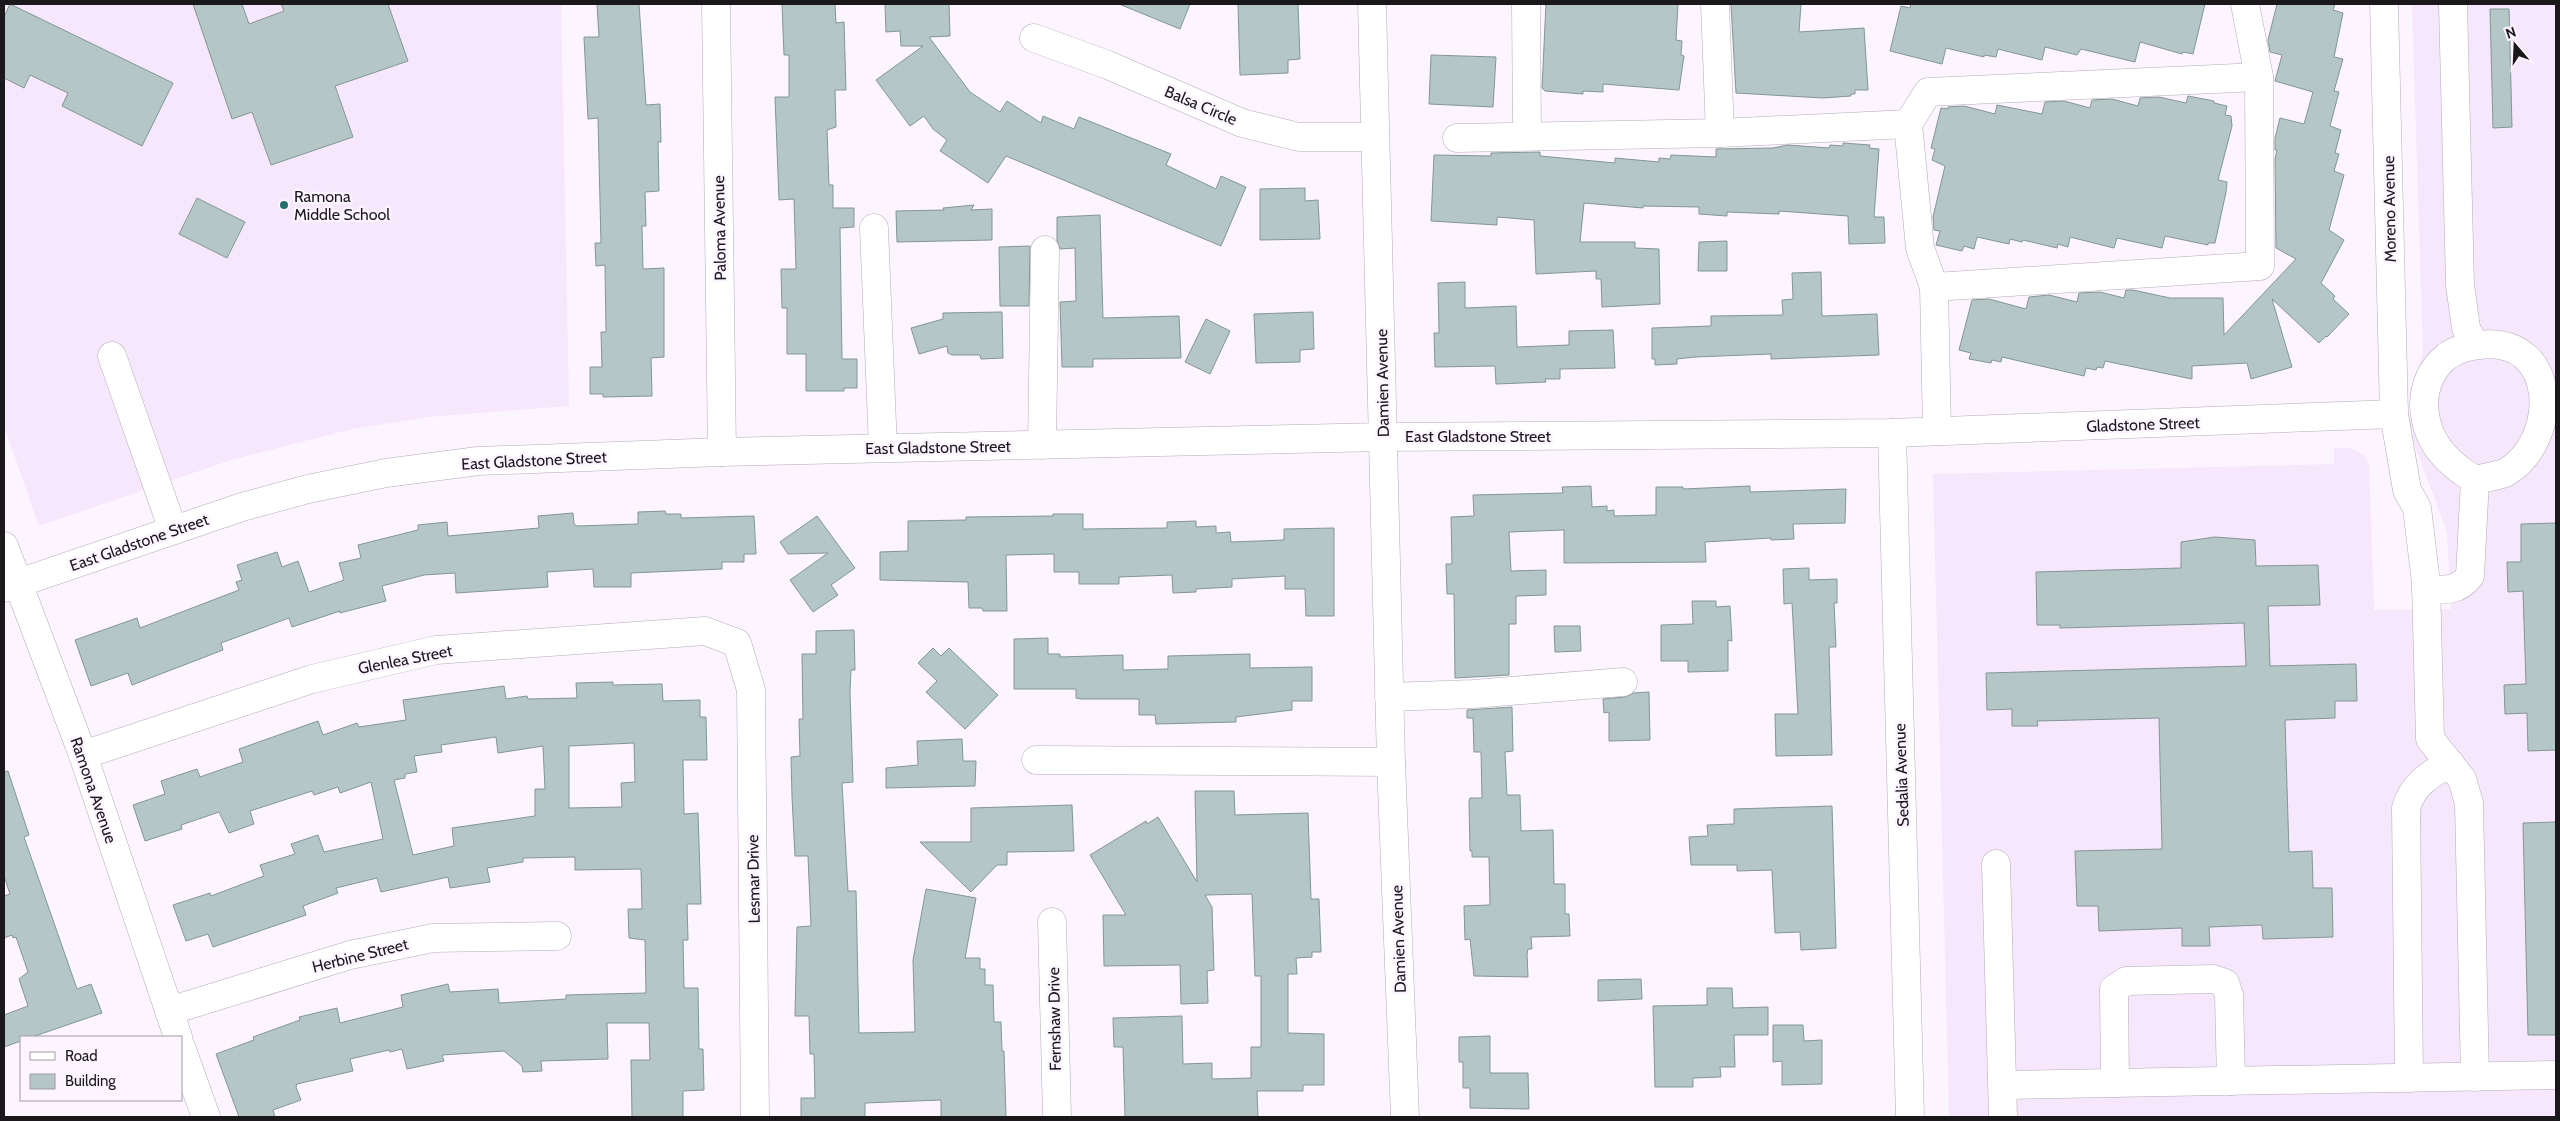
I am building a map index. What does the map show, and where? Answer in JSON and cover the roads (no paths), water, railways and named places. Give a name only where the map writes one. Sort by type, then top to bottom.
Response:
[{"type":"street","name":"Paloma Avenue","points":[[716,4],[722,452]]},
{"type":"street","name":"Damien Avenue","points":[[1372,4],[1389,696],[1405,1117]]},
{"type":"street","points":[[1526,4],[1527,135]]},
{"type":"street","points":[[1715,4],[1720,133]]},
{"type":"street","points":[[1934,287],[2260,266],[2259,77],[2245,4]]},
{"type":"street","name":"Moreno Avenue","points":[[2384,4],[2394,414],[2407,490],[2417,508],[2426,589],[2430,738],[2462,779],[2468,802],[2475,1077]]},
{"type":"street","points":[[2453,4],[2460,285],[2466,328],[2474,345]]},
{"type":"street","name":"Balsa Circle","points":[[1034,38],[1108,64],[1242,123],[1299,137],[1375,137]]},
{"type":"street","points":[[1937,432],[1934,287],[1920,248],[1908,124],[1928,92],[2259,77]]},
{"type":"street","points":[[1457,138],[1527,135],[1720,133],[1908,124]]},
{"type":"street","points":[[874,228],[883,448]]},
{"type":"street","points":[[1042,445],[1045,250]]},
{"type":"street","points":[[2491,343],[2524,353],[2545,376],[2552,391],[2554,409],[2552,426],[2541,446],[2505,472],[2475,480],[2442,455],[2430,436],[2425,416],[2424,396],[2428,380],[2438,364],[2454,351],[2474,345],[2491,343]]},
{"type":"street","points":[[112,356],[173,530]]},
{"type":"street","name":"Gladstone Street","points":[[1892,433],[2394,414]]},
{"type":"street","name":"East Gladstone Street","points":[[10,586],[242,506],[298,491],[386,473],[478,461],[722,452],[1383,437],[1892,433]]},
{"type":"street","name":"Sedalia Avenue","points":[[1892,433],[1910,1117]]},
{"type":"street","points":[[2426,589],[2450,590],[2462,585],[2470,576],[2475,480]]},
{"type":"street","name":"Ramona Avenue","points":[[4,546],[10,586],[83,755],[178,1036]]},
{"type":"street","name":"Glenlea Street","points":[[83,755],[312,679],[436,650],[705,631],[738,643]]},
{"type":"street","name":"Lesmar Drive","points":[[738,643],[751,690],[755,1117]]},
{"type":"street","points":[[1389,696],[1473,694],[1623,682]]},
{"type":"street","points":[[1036,760],[1391,762]]},
{"type":"street","points":[[2409,1078],[2406,808],[2411,793],[2430,775],[2450,763]]},
{"type":"street","points":[[1996,864],[2003,1117]]},
{"type":"street","name":"Fernshaw Drive","points":[[1052,922],[1057,1117]]},
{"type":"street","name":"Herbine Street","points":[[169,1011],[350,955],[433,938],[557,936]]},
{"type":"street","points":[[2115,1083],[2114,989],[2126,981],[2203,979],[2213,979],[2225,983],[2229,996],[2231,1081]]},
{"type":"street","points":[[182,1050],[206,1117]]},
{"type":"street","points":[[2003,1085],[2556,1075]]},
{"type":"place","name":"Ramona Middle School","points":[[284,205]]}]
